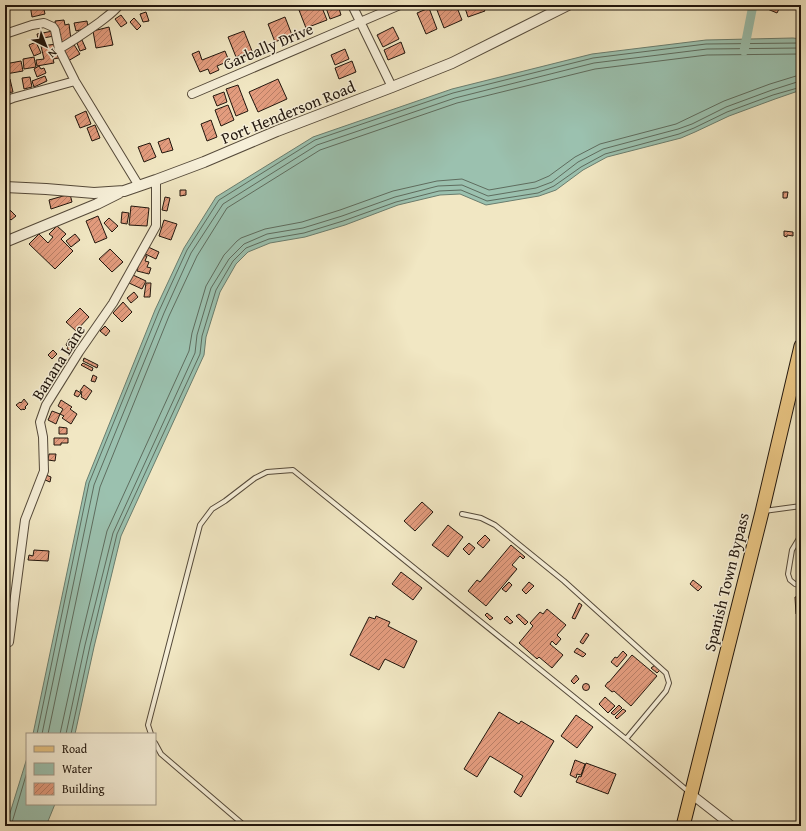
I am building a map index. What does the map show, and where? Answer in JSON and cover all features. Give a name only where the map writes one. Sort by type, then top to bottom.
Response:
[{"type":"main road","name":"Spanish Town Bypass","points":[[683,826],[762,512],[801,346]]},
{"type":"street","points":[[59,49],[75,40],[106,18],[119,5]]},
{"type":"street","points":[[352,5],[392,87]]},
{"type":"street","name":"Garbally Drive","points":[[192,94],[400,5]]},
{"type":"street","name":"Port Henderson Road","points":[[5,187],[94,193],[124,191],[204,162],[277,131],[452,63],[568,5]]},
{"type":"street","points":[[5,34],[32,25],[44,23],[53,27],[59,49],[75,82],[139,186]]},
{"type":"street","points":[[5,101],[75,82]]},
{"type":"street","name":"Banana Lane","points":[[9,642],[25,520],[44,471],[43,437],[40,422],[46,404],[79,352],[114,303],[156,226],[156,180]]},
{"type":"street","points":[[5,242],[97,204],[124,191]]},
{"type":"street","points":[[691,794],[732,826]]},
{"type":"lane","points":[[151,733],[148,725],[200,525],[212,509],[226,501],[255,478],[267,472],[293,470],[626,739],[691,794]]},
{"type":"lane","points":[[762,512],[801,506]]},
{"type":"lane","points":[[462,514],[481,518],[495,525],[564,581],[666,673],[669,683],[666,691],[626,739]]},
{"type":"lane","points":[[801,535],[792,550],[788,574],[790,580],[801,586]]},
{"type":"lane","points":[[156,745],[161,754],[245,826]]},
{"type":"water","points":[[801,39],[801,90],[729,116],[681,138],[607,157],[583,170],[556,190],[539,196],[486,205],[460,194],[440,195],[398,205],[345,225],[305,237],[270,243],[248,252],[236,264],[220,292],[206,337],[204,355],[121,536],[75,733],[33,733],[86,482],[155,310],[184,248],[216,197],[313,137],[452,89],[592,54],[706,40]]},
{"type":"water","points":[[26,761],[26,805],[55,805],[46,826],[6,826]]},
{"type":"building","points":[[30,5],[43,5],[45,14],[32,17]]},
{"type":"building","points":[[139,5],[145,5],[146,8],[141,10]]},
{"type":"building","points":[[297,5],[321,5],[327,20],[306,28]]},
{"type":"building","points":[[325,5],[338,5],[341,15],[330,19]]},
{"type":"building","points":[[435,5],[456,5],[462,20],[444,28]]},
{"type":"building","points":[[464,5],[482,5],[485,11],[468,17]]},
{"type":"building","points":[[766,5],[781,5],[777,13],[765,8]]},
{"type":"building","points":[[429,8],[437,29],[426,34],[417,13]]},
{"type":"building","points":[[146,12],[149,21],[143,22],[140,14]]},
{"type":"building","points":[[121,15],[127,23],[121,27],[115,19]]},
{"type":"building","points":[[285,17],[292,35],[275,42],[268,24]]},
{"type":"building","points":[[134,18],[141,26],[137,30],[130,22]]},
{"type":"building","points":[[64,20],[65,25],[69,24],[71,40],[59,44],[55,21]]},
{"type":"building","points":[[87,21],[88,28],[76,31],[74,23]]},
{"type":"building","points":[[109,27],[113,45],[96,48],[93,31]]},
{"type":"building","points":[[393,27],[399,39],[383,47],[377,35]]},
{"type":"building","points":[[53,31],[54,36],[38,39],[37,34]]},
{"type":"building","points":[[244,31],[252,51],[236,57],[228,37]]},
{"type":"building","points":[[82,40],[86,49],[80,51],[77,43]]},
{"type":"building","points":[[36,42],[41,53],[34,56],[29,45]]},
{"type":"building","points":[[401,42],[405,53],[388,60],[384,50]]},
{"type":"building","points":[[73,43],[80,54],[68,61],[62,50]]},
{"type":"building","points":[[57,44],[59,58],[53,59],[54,63],[37,66],[36,60],[44,59],[41,46]]},
{"type":"building","points":[[345,49],[349,59],[335,65],[331,55]]},
{"type":"building","points":[[199,51],[202,60],[225,51],[229,61],[217,66],[219,70],[210,74],[208,69],[200,72],[192,54]]},
{"type":"building","points":[[34,57],[36,67],[24,69],[23,59]]},
{"type":"building","points":[[21,61],[23,71],[6,74],[5,64]]},
{"type":"building","points":[[352,61],[356,72],[339,79],[335,68]]},
{"type":"building","points":[[39,66],[41,69],[44,68],[46,73],[37,77],[34,69]]},
{"type":"building","points":[[45,76],[47,81],[34,87],[32,81]]},
{"type":"building","points":[[30,77],[32,87],[24,89],[22,78]]},
{"type":"building","points":[[10,79],[13,92],[5,93],[5,80]]},
{"type":"building","points":[[278,79],[287,99],[258,112],[249,92]]},
{"type":"building","points":[[238,85],[248,111],[236,116],[226,89]]},
{"type":"building","points":[[224,92],[227,102],[217,106],[213,96]]},
{"type":"building","points":[[228,105],[234,120],[221,126],[215,110]]},
{"type":"building","points":[[86,111],[91,124],[80,128],[75,116]]},
{"type":"building","points":[[211,120],[217,137],[207,141],[201,124]]},
{"type":"building","points":[[95,125],[100,138],[92,141],[87,128]]},
{"type":"building","points":[[169,138],[173,150],[162,153],[158,142]]},
{"type":"building","points":[[150,143],[156,157],[144,162],[138,147]]},
{"type":"building","points":[[180,190],[186,190],[186,195],[180,196]]},
{"type":"building","points":[[783,192],[788,192],[787,198],[783,198]]},
{"type":"building","points":[[70,194],[72,202],[51,209],[49,200]]},
{"type":"building","points":[[165,197],[170,198],[167,211],[162,210]]},
{"type":"building","points":[[131,206],[149,208],[147,226],[129,225]]},
{"type":"building","points":[[9,209],[16,216],[11,220],[5,214]]},
{"type":"building","points":[[122,212],[129,213],[127,224],[121,223]]},
{"type":"building","points":[[98,216],[107,238],[95,243],[86,221]]},
{"type":"building","points":[[109,218],[118,226],[112,232],[104,223]]},
{"type":"building","points":[[164,220],[177,224],[171,240],[159,236]]},
{"type":"building","points":[[57,226],[66,234],[61,239],[73,251],[55,269],[29,244],[39,234],[48,243],[53,237],[49,234]]},
{"type":"building","points":[[784,231],[793,232],[793,236],[784,236]]},
{"type":"building","points":[[75,234],[80,240],[71,247],[66,241]]},
{"type":"building","points":[[146,246],[159,252],[156,259],[143,253]]},
{"type":"building","points":[[110,249],[123,262],[112,272],[99,259]]},
{"type":"building","points":[[141,255],[147,256],[145,261],[149,262],[147,267],[151,268],[149,274],[137,271]]},
{"type":"building","points":[[133,275],[146,281],[142,289],[129,283]]},
{"type":"building","points":[[146,283],[151,283],[150,297],[144,297]]},
{"type":"building","points":[[134,292],[138,297],[131,303],[127,298]]},
{"type":"building","points":[[123,302],[132,312],[122,322],[113,313]]},
{"type":"building","points":[[80,308],[89,317],[76,331],[66,322]]},
{"type":"building","points":[[105,326],[110,331],[106,336],[100,331]]},
{"type":"building","points":[[69,339],[75,342],[71,351],[67,349],[68,347],[66,345]]},
{"type":"building","points":[[53,350],[57,354],[52,359],[48,355]]},
{"type":"building","points":[[84,358],[98,365],[97,368],[83,361]]},
{"type":"building","points":[[83,363],[93,368],[92,371],[81,365]]},
{"type":"building","points":[[93,375],[97,377],[95,382],[91,381]]},
{"type":"building","points":[[84,385],[92,391],[86,400],[81,397],[82,392],[80,391]]},
{"type":"building","points":[[76,390],[81,393],[78,397],[74,395]]},
{"type":"building","points":[[24,399],[28,404],[24,410],[21,410],[16,405],[20,402],[21,403]]},
{"type":"building","points":[[61,400],[72,407],[70,409],[77,414],[71,424],[62,418],[64,416],[60,414],[63,409],[58,406]]},
{"type":"building","points":[[52,411],[60,414],[56,424],[48,420]]},
{"type":"building","points":[[59,427],[67,428],[67,434],[59,434]]},
{"type":"building","points":[[54,438],[68,438],[68,443],[54,445]]},
{"type":"building","points":[[49,454],[56,454],[55,461],[48,460]]},
{"type":"building","points":[[46,475],[51,477],[50,482],[45,480]]},
{"type":"building","points":[[422,502],[433,512],[415,531],[404,521]]},
{"type":"building","points":[[448,525],[463,537],[448,557],[432,545]]},
{"type":"building","points":[[485,535],[490,540],[483,548],[477,543]]},
{"type":"building","points":[[469,543],[475,548],[469,555],[463,549]]},
{"type":"building","points":[[511,545],[525,557],[523,559],[520,556],[512,565],[517,569],[486,606],[468,591],[477,580],[480,582]]},
{"type":"building","points":[[34,550],[49,551],[48,561],[28,560],[29,555],[33,556]]},
{"type":"building","points":[[401,572],[422,588],[413,600],[392,584]]},
{"type":"building","points":[[693,580],[702,587],[698,591],[690,584]]},
{"type":"building","points":[[509,582],[512,585],[506,592],[502,589]]},
{"type":"building","points":[[529,582],[534,586],[526,594],[522,590]]},
{"type":"building","points":[[801,596],[801,614],[796,614],[795,597]]},
{"type":"building","points":[[579,603],[582,605],[575,619],[572,618]]},
{"type":"building","points":[[547,609],[566,625],[557,635],[561,639],[556,645],[552,641],[550,644],[563,655],[552,668],[539,657],[537,659],[519,643],[533,626],[530,623],[540,612],[543,614]]},
{"type":"building","points":[[487,613],[493,618],[490,620],[485,615]]},
{"type":"building","points":[[519,614],[528,622],[525,625],[516,616]]},
{"type":"building","points":[[376,616],[390,622],[388,626],[417,641],[404,668],[385,659],[379,670],[350,655],[369,617],[375,619]]},
{"type":"building","points":[[507,616],[513,622],[510,624],[504,619]]},
{"type":"building","points":[[586,633],[589,635],[583,644],[580,642]]},
{"type":"building","points":[[577,648],[586,654],[583,657],[574,652]]},
{"type":"building","points":[[623,651],[627,655],[617,667],[611,662]]},
{"type":"building","points":[[632,655],[657,676],[631,706],[614,691],[612,692],[605,686]]},
{"type":"building","points":[[655,665],[660,670],[657,673],[651,668]]},
{"type":"building","points":[[576,675],[579,679],[574,684],[571,681]]},
{"type":"building","points":[[586,684],[589,687],[586,690],[583,687]]},
{"type":"building","points":[[605,697],[615,706],[608,713],[599,704]]},
{"type":"building","points":[[619,705],[622,708],[614,715],[611,713]]},
{"type":"building","points":[[623,709],[626,711],[617,719],[615,717]]},
{"type":"building","points":[[499,712],[519,724],[521,721],[554,741],[521,797],[514,792],[523,776],[490,756],[477,777],[464,769]]},
{"type":"building","points":[[576,715],[593,727],[577,748],[561,736]]},
{"type":"building","points":[[575,760],[585,764],[581,775],[577,774],[576,778],[570,775]]},
{"type":"building","points":[[586,763],[616,774],[608,794],[576,782],[579,776],[581,777]]},
{"type":"building","points":[[707,823],[719,824],[718,826],[706,826]]},
{"type":"waterway","points":[[744,51],[753,5]]}]
